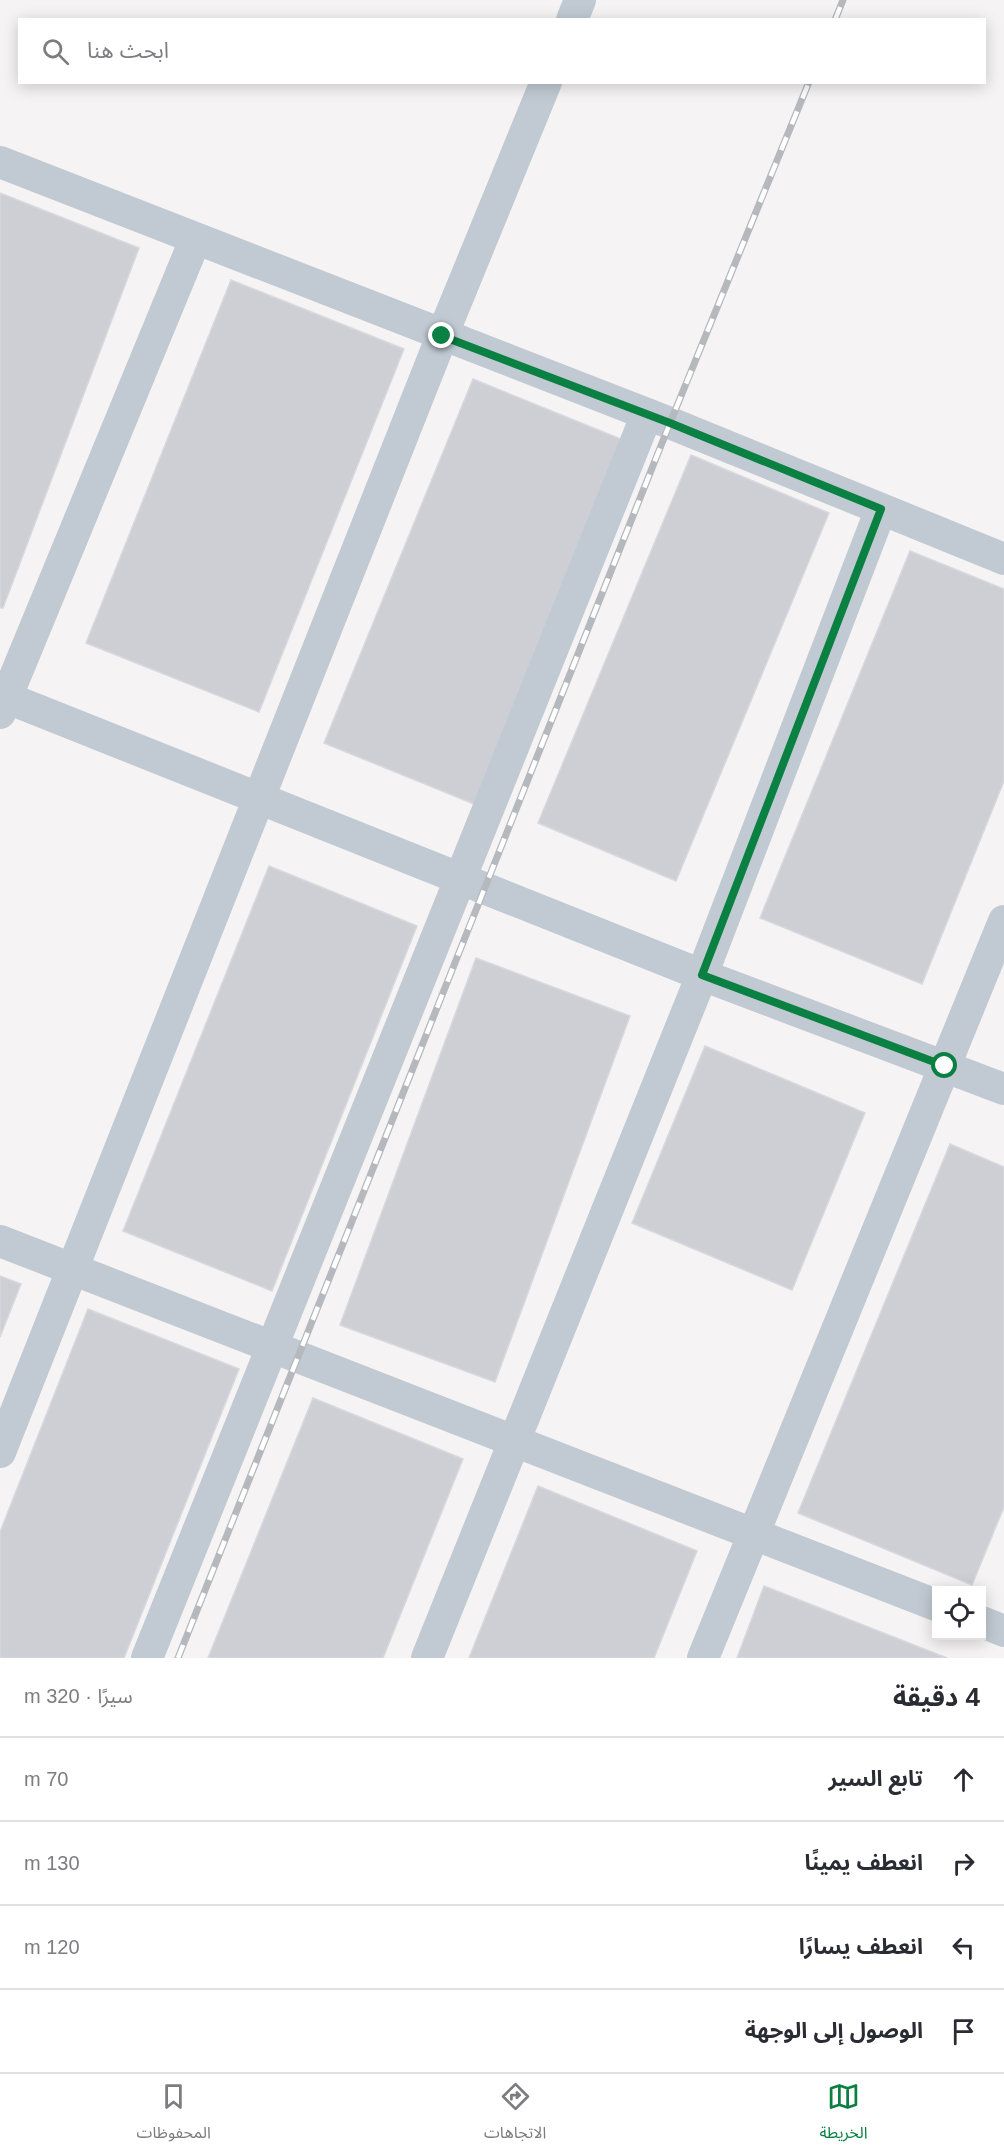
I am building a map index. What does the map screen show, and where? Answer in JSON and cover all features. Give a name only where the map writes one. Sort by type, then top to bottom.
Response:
[{"type":"street","points":[[573,18],[580,0]]},
{"type":"street","points":[[0,1452],[70,1269],[442,336],[545,84]]},
{"type":"street","points":[[0,162],[195,240],[647,414],[1004,559]]},
{"type":"street","points":[[195,240],[2,702],[702,975],[1004,1089]]},
{"type":"street","points":[[147,1658],[647,414]]},
{"type":"street","points":[[427,1658],[702,975],[881,509]]},
{"type":"street","points":[[703,1658],[1004,921]]},
{"type":"street","points":[[0,1241],[932,1603]]},
{"type":"street","points":[[986,1624],[1004,1631]]},
{"type":"street","points":[[1000,1658],[1004,1647]]},
{"type":"building","points":[[0,193],[139,248],[3,608],[0,608]]},
{"type":"building","points":[[231,280],[404,349],[259,712],[86,643]]},
{"type":"building","points":[[473,379],[623,440],[474,804],[324,743]]},
{"type":"building","points":[[691,455],[829,513],[676,881],[538,823]]},
{"type":"building","points":[[910,551],[1004,589],[1004,781],[922,984],[760,918]]},
{"type":"building","points":[[269,866],[417,926],[272,1291],[123,1231]]},
{"type":"building","points":[[476,958],[630,1016],[495,1382],[340,1325]]},
{"type":"building","points":[[705,1046],[865,1113],[792,1290],[632,1223]]},
{"type":"building","points":[[950,1144],[1004,1167],[1004,1507],[972,1585],[798,1513]]},
{"type":"building","points":[[0,1276],[21,1284],[0,1337]]},
{"type":"building","points":[[88,1309],[239,1369],[124,1658],[0,1658],[0,1532]]},
{"type":"building","points":[[313,1398],[463,1459],[383,1658],[208,1658]]},
{"type":"building","points":[[538,1486],[697,1551],[654,1658],[469,1658]]},
{"type":"building","points":[[764,1586],[947,1658],[737,1658]]},
{"type":"railway","points":[[836,18],[843,0]]},
{"type":"railway","points":[[178,1658],[670,423],[808,84]]},
{"type":"route","points":[[442,336],[670,423],[881,509],[702,975],[945,1066]]}]
